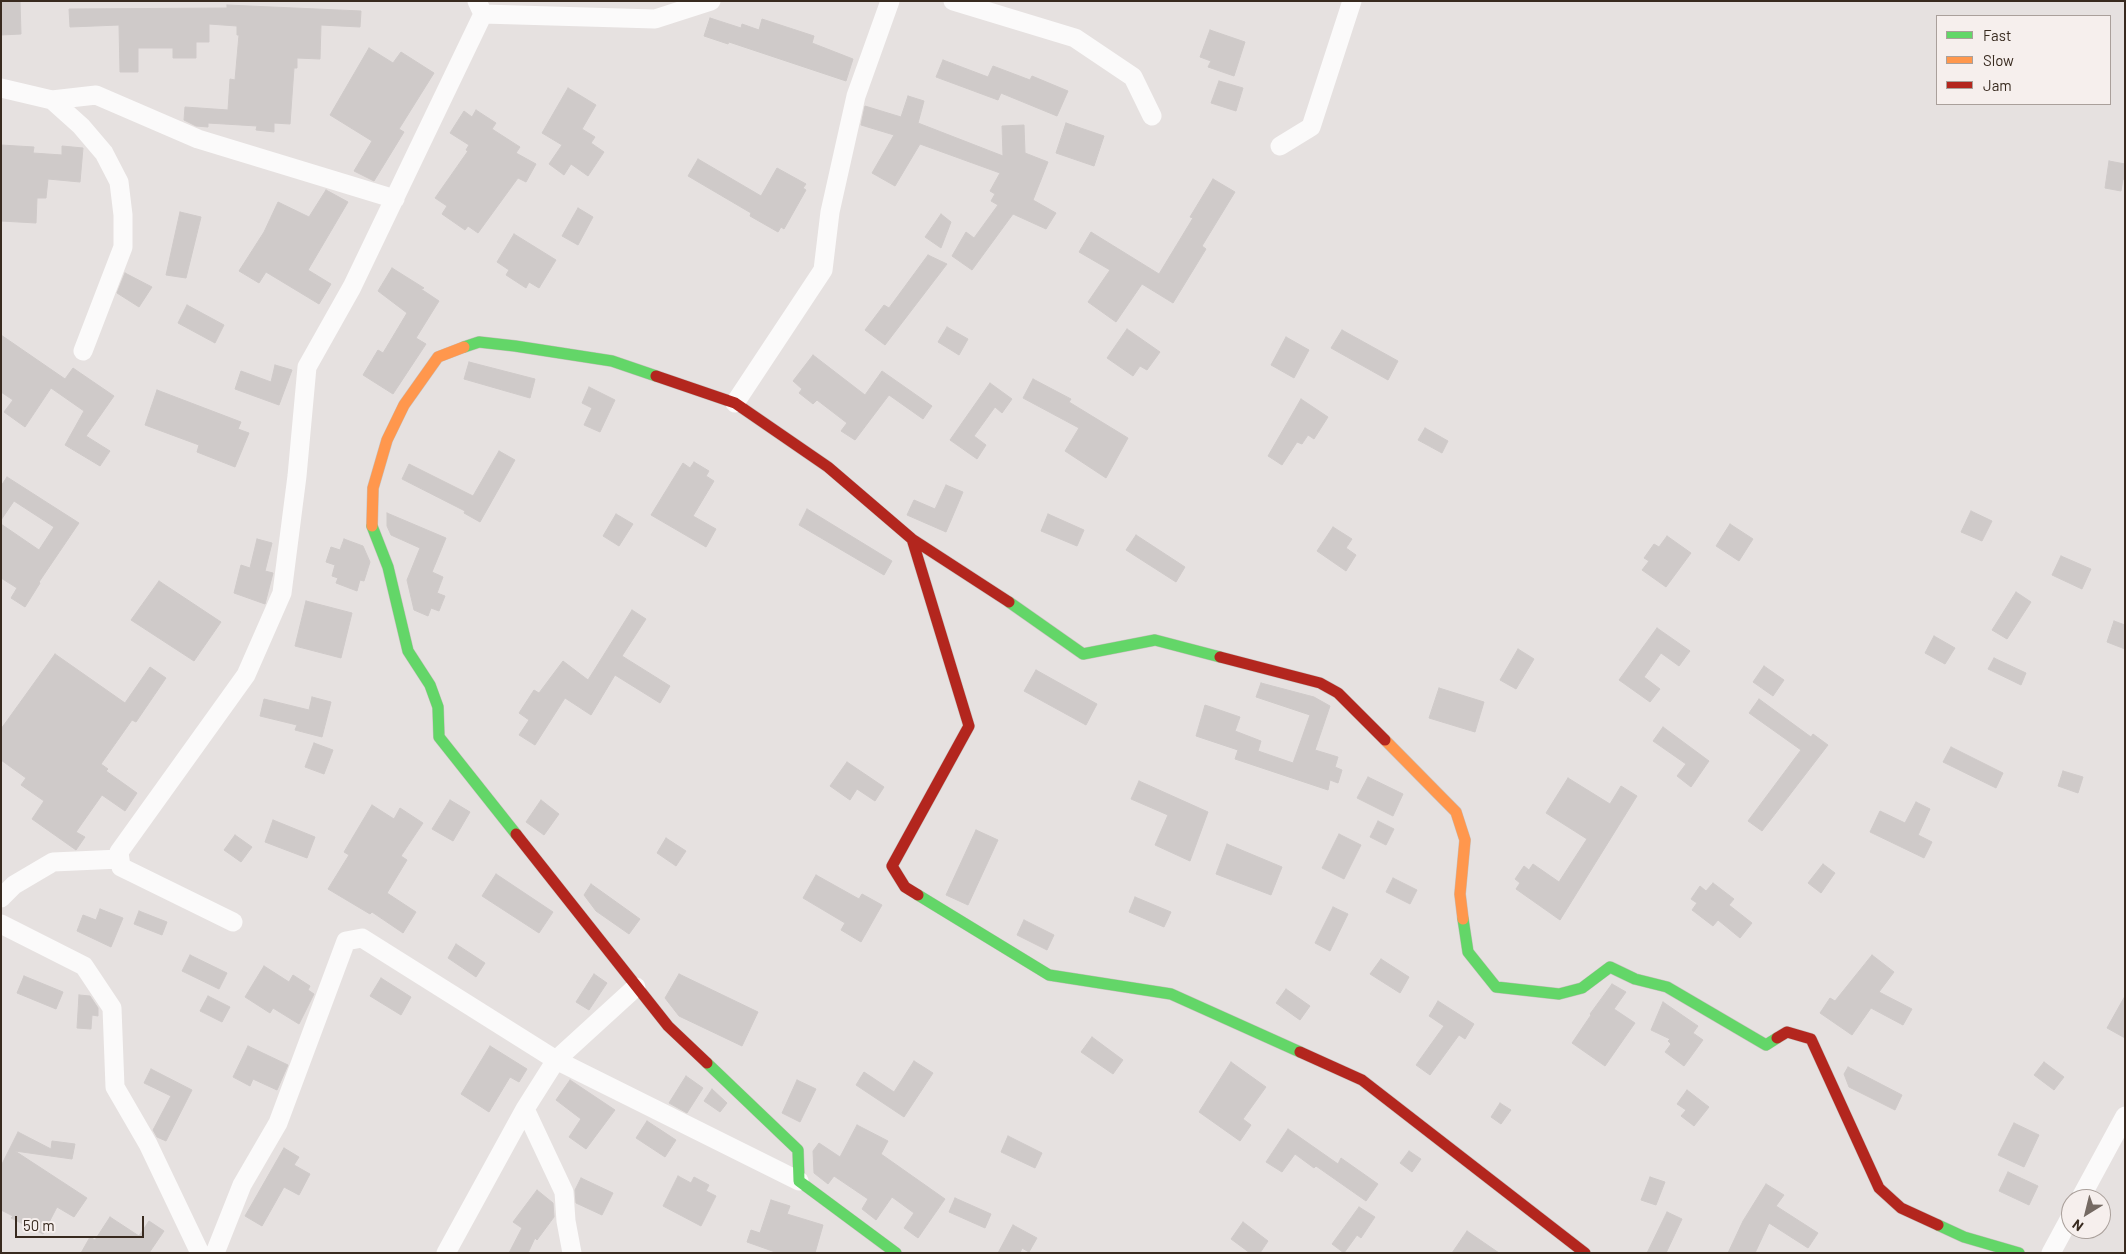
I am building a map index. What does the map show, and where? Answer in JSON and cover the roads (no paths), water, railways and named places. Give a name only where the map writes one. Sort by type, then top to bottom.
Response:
[{"type":"street","points":[[233,922],[121,867],[119,852],[246,675],[282,593],[297,476],[307,367],[352,288],[395,199],[480,8],[655,19],[712,1]]},
{"type":"street","points":[[735,404],[823,270],[830,212],[856,96],[890,1]]},
{"type":"street","points":[[953,1],[1074,38],[1133,77],[1152,116]]},
{"type":"street","points":[[1280,146],[1311,127],[1352,1]]},
{"type":"street","points":[[1,88],[52,100],[96,95],[198,139],[395,199]]},
{"type":"street","points":[[52,100],[81,126],[104,153],[119,182],[123,216],[123,247],[83,351]]},
{"type":"street","points":[[799,1181],[798,1150],[668,1026],[439,737],[435,700],[430,685],[408,651],[388,567],[372,529],[373,488],[387,440],[404,405],[438,357],[479,342],[612,362],[735,404],[828,467],[912,539],[1037,620],[1083,654],[1155,640],[1320,683],[1338,693],[1456,812],[1466,840],[1460,894],[1468,952],[1496,987],[1559,994],[1582,988],[1610,966],[1636,979],[1667,987],[1766,1045],[1787,1032],[1811,1039],[1879,1188],[1901,1208],[1964,1237],[2019,1253]]},
{"type":"street","points":[[912,539],[969,726],[892,866],[905,887],[1049,975],[1171,994],[1362,1080],[1585,1253]]},
{"type":"street","points":[[1,898],[14,885],[53,862],[120,859]]},
{"type":"street","points":[[1,924],[84,966],[112,1008],[115,1087],[148,1144],[200,1253]]},
{"type":"street","points":[[215,1253],[242,1185],[278,1124],[346,942],[362,938],[556,1060],[799,1181],[896,1253]]},
{"type":"street","points":[[446,1253],[525,1109],[556,1060],[636,987]]},
{"type":"street","points":[[525,1109],[564,1192],[566,1221],[572,1253]]},
{"type":"street","points":[[2085,1189],[2125,1116]]},
{"type":"street","points":[[2051,1253],[2061,1234]]}]
